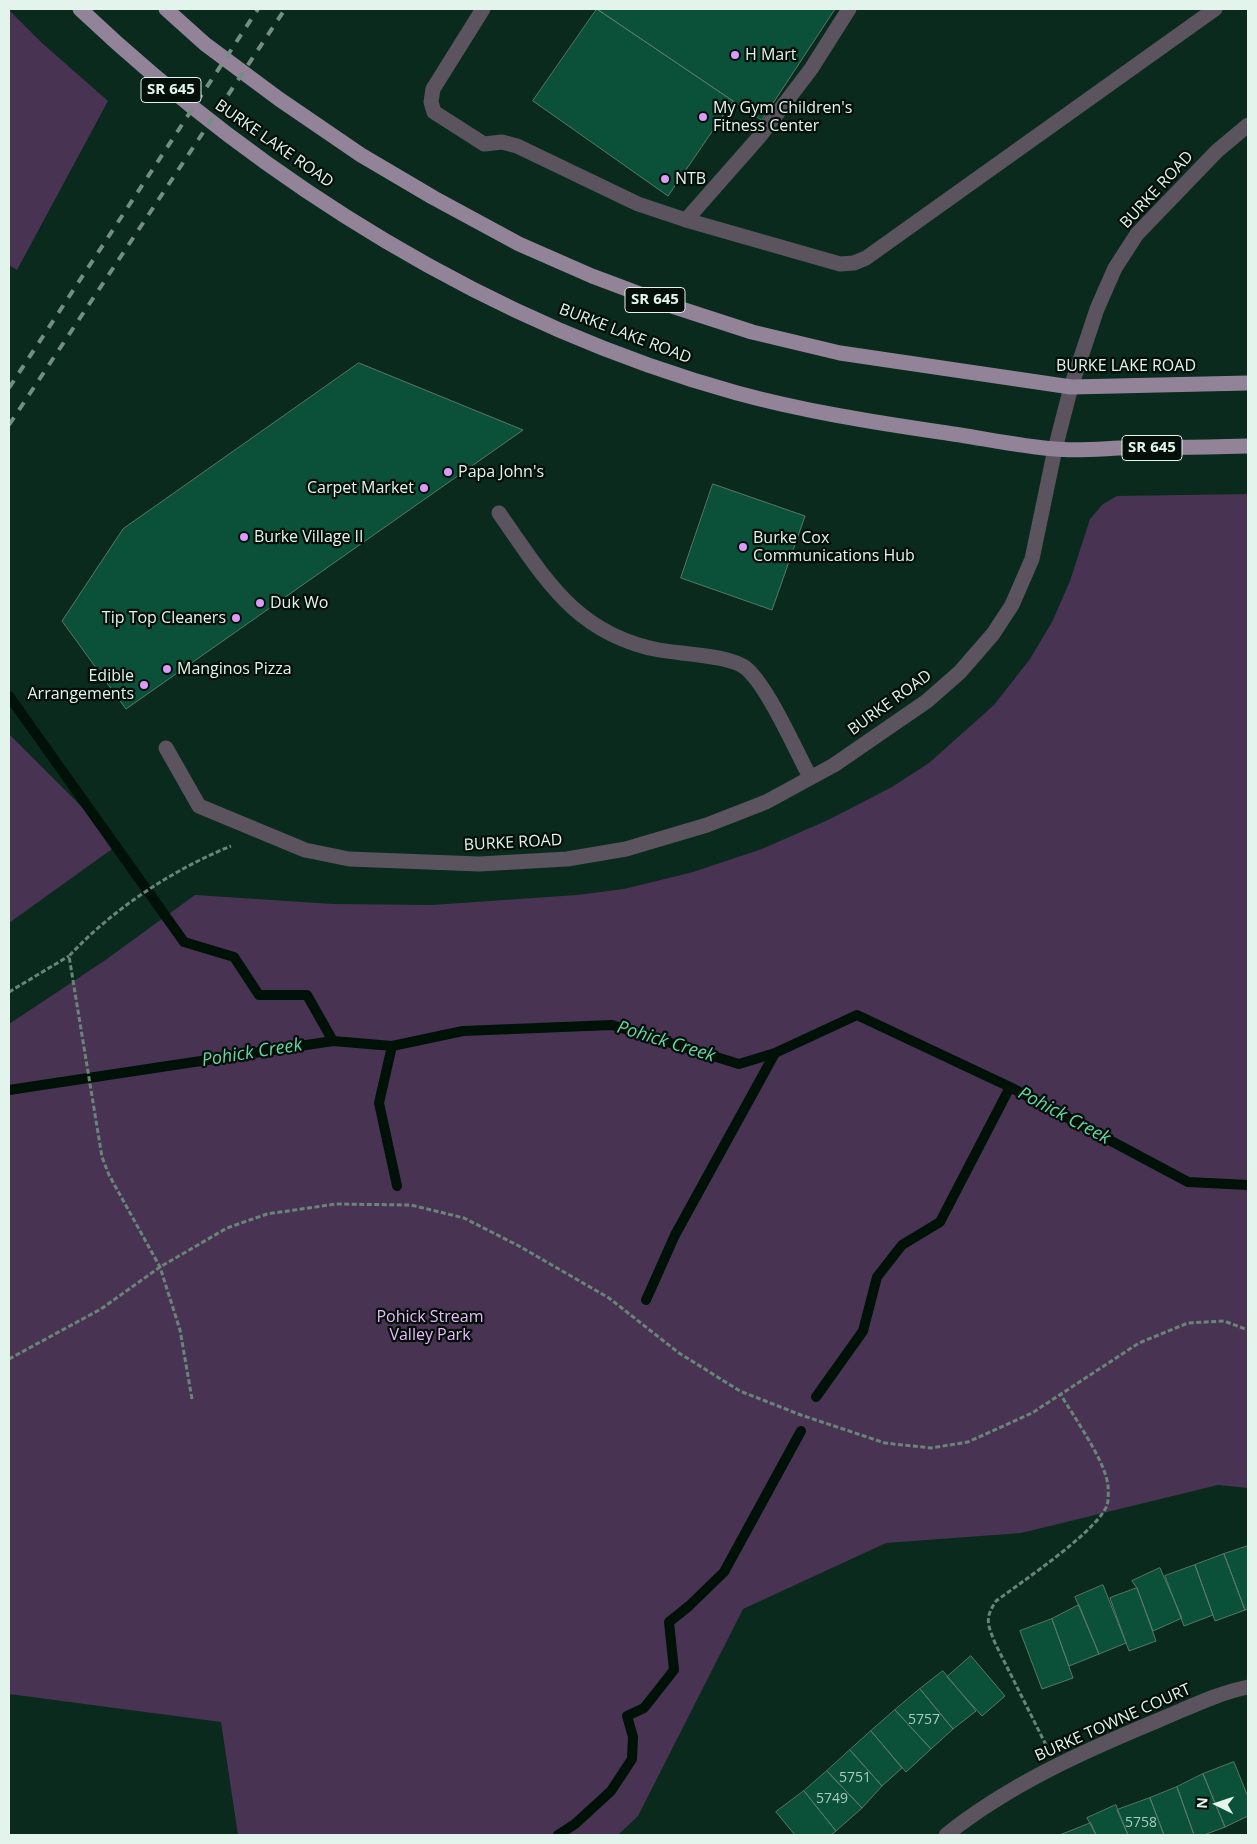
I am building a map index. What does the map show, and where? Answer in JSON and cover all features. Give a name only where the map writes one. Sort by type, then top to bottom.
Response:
[{"type":"main road","name":"BURKE LAKE ROAD","points":[[80,9],[169,89],[246,148],[348,216],[419,260],[515,308],[578,337],[657,367],[737,393],[826,414],[1055,449],[1248,446]]},
{"type":"main road","name":"BURKE LAKE ROAD","points":[[166,9],[205,44],[280,99],[361,155],[442,203],[529,248],[592,276],[672,306],[752,332],[840,353],[1072,387],[1248,383]]},
{"type":"street","points":[[482,9],[433,89],[431,102],[434,112],[484,144],[502,142],[517,146],[638,204],[686,220],[840,264],[854,263],[866,258],[1215,9]]},
{"type":"street","points":[[686,220],[760,136],[811,69],[849,9]]},
{"type":"street","name":"BURKE ROAD","points":[[166,748],[199,806],[305,850],[349,859],[479,864],[567,859],[626,849],[708,825],[766,802],[834,765],[927,702],[960,672],[993,634],[1012,605],[1032,559],[1055,449],[1072,387],[1097,309],[1115,268],[1138,234],[1217,151],[1248,125]]},
{"type":"street","points":[[499,513],[554,591],[583,617],[626,640],[658,650],[723,659],[746,668],[764,693],[810,777]]},
{"type":"street","name":"BURKE TOWNE COURT","points":[[946,1835],[977,1810],[1033,1778],[1090,1750],[1172,1714],[1248,1687]]},
{"type":"path","points":[[9,992],[69,956],[111,917],[169,877],[210,855],[267,833]]},
{"type":"path","points":[[69,956],[96,1125],[109,1175],[160,1267],[180,1330],[192,1399]]},
{"type":"path","points":[[9,1359],[101,1309],[160,1267],[227,1228],[268,1214],[336,1204],[411,1205],[464,1218],[519,1246],[609,1298],[679,1352],[740,1391],[801,1415],[885,1443],[931,1448],[968,1442],[1032,1413],[1139,1344],[1188,1323],[1224,1321],[1248,1330]]},
{"type":"path","points":[[1049,1751],[995,1644],[988,1626],[988,1613],[996,1602],[1080,1536],[1099,1518],[1108,1504],[1108,1484],[1095,1453],[1061,1395]]},
{"type":"green space","points":[[9,10],[42,43],[108,101],[17,270],[9,265]]},
{"type":"green space","name":"Pohick Stream Valley Park","points":[[1248,494],[1248,1488],[1218,1485],[1021,1533],[886,1543],[743,1609],[638,1816],[618,1835],[238,1835],[221,1722],[9,1694],[9,1024],[104,961],[195,895],[333,904],[432,905],[577,895],[624,889],[693,872],[762,849],[828,820],[892,787],[929,763],[994,705],[1030,659],[1052,622],[1070,581],[1090,519],[1103,504],[1117,496]]},
{"type":"green space","points":[[9,734],[119,844],[9,923]]},
{"type":"building","points":[[597,9],[733,101],[668,196],[533,101]]},
{"type":"building","name":"H Mart","points":[[597,9],[835,9],[762,120]]},
{"type":"building","name":"Burke Village II","points":[[359,363],[523,430],[126,709],[62,621],[123,529]]},
{"type":"building","name":"Burke Cox Communications Hub","points":[[713,484],[805,516],[772,610],[681,578]]},
{"type":"building","points":[[1248,1546],[1248,1609],[1245,1610],[1224,1554]]},
{"type":"building","points":[[1224,1554],[1245,1610],[1215,1621],[1195,1565]]},
{"type":"building","points":[[1195,1565],[1213,1615],[1184,1626],[1165,1576]]},
{"type":"building","points":[[1160,1568],[1182,1618],[1153,1631],[1137,1588],[1132,1581]]},
{"type":"building","points":[[1103,1585],[1126,1643],[1099,1654],[1075,1597]]},
{"type":"building","points":[[1137,1588],[1156,1641],[1129,1651],[1110,1598]]},
{"type":"building","points":[[1079,1605],[1099,1654],[1069,1666],[1052,1619]]},
{"type":"building","points":[[1052,1619],[1073,1678],[1042,1689],[1020,1631]]},
{"type":"building","points":[[971,1656],[1005,1696],[982,1716],[947,1677]]},
{"type":"building","points":[[943,1671],[976,1711],[953,1729],[920,1689]]},
{"type":"building","points":[[920,1689],[953,1729],[931,1749],[895,1710]]},
{"type":"building","points":[[895,1710],[931,1749],[906,1772],[871,1731]]},
{"type":"building","points":[[871,1731],[902,1768],[882,1786],[850,1750]]},
{"type":"building","points":[[850,1750],[882,1786],[862,1808],[827,1771]]},
{"type":"building","points":[[1234,1762],[1248,1797],[1248,1816],[1225,1827],[1203,1774]]},
{"type":"building","points":[[827,1771],[862,1808],[836,1831],[804,1791]]},
{"type":"building","points":[[1203,1774],[1225,1827],[1204,1835],[1194,1835],[1177,1787]]},
{"type":"building","points":[[1177,1787],[1194,1835],[1164,1835],[1150,1798]]},
{"type":"building","points":[[804,1791],[836,1831],[831,1835],[795,1835],[776,1812]]},
{"type":"building","points":[[1150,1798],[1164,1835],[1128,1835],[1117,1810]]},
{"type":"building","points":[[1116,1805],[1128,1835],[1096,1835],[1087,1818]]},
{"type":"building","points":[[1091,1823],[1096,1835],[1060,1835]]},
{"type":"waterway","points":[[9,696],[184,942],[234,957],[259,995],[307,995],[333,1041]]},
{"type":"waterway","name":"Pohick Creek","points":[[9,1090],[333,1041],[392,1046],[463,1031],[612,1025],[739,1064],[775,1053],[857,1015],[1010,1087],[1188,1182],[1248,1185]]},
{"type":"waterway","points":[[392,1046],[379,1103],[397,1186]]},
{"type":"waterway","points":[[646,1300],[675,1235],[775,1053]]},
{"type":"waterway","points":[[816,1397],[863,1331],[877,1277],[902,1245],[940,1222],[1010,1087]]},
{"type":"waterway","points":[[558,1835],[575,1824],[611,1791],[632,1759],[633,1737],[627,1716],[644,1708],[674,1670],[669,1622],[689,1606],[724,1572],[801,1431]]},
{"type":"railway","points":[[9,388],[258,9]]},
{"type":"railway","points":[[9,425],[285,9]]},
{"type":"place","name":"H Mart","points":[[735,55]]},
{"type":"place","name":"My Gym Children's Fitness Center","points":[[703,117]]},
{"type":"place","name":"NTB","points":[[665,179]]},
{"type":"place","name":"Papa John's","points":[[448,472]]},
{"type":"place","name":"Carpet Market","points":[[424,488]]},
{"type":"place","name":"Burke Village II","points":[[244,537]]},
{"type":"place","name":"Burke Cox Communications Hub","points":[[743,547]]},
{"type":"place","name":"Duk Wo","points":[[260,603]]},
{"type":"place","name":"Tip Top Cleaners","points":[[236,618]]},
{"type":"place","name":"Manginos Pizza","points":[[167,669]]},
{"type":"place","name":"Edible Arrangements","points":[[144,685]]}]
